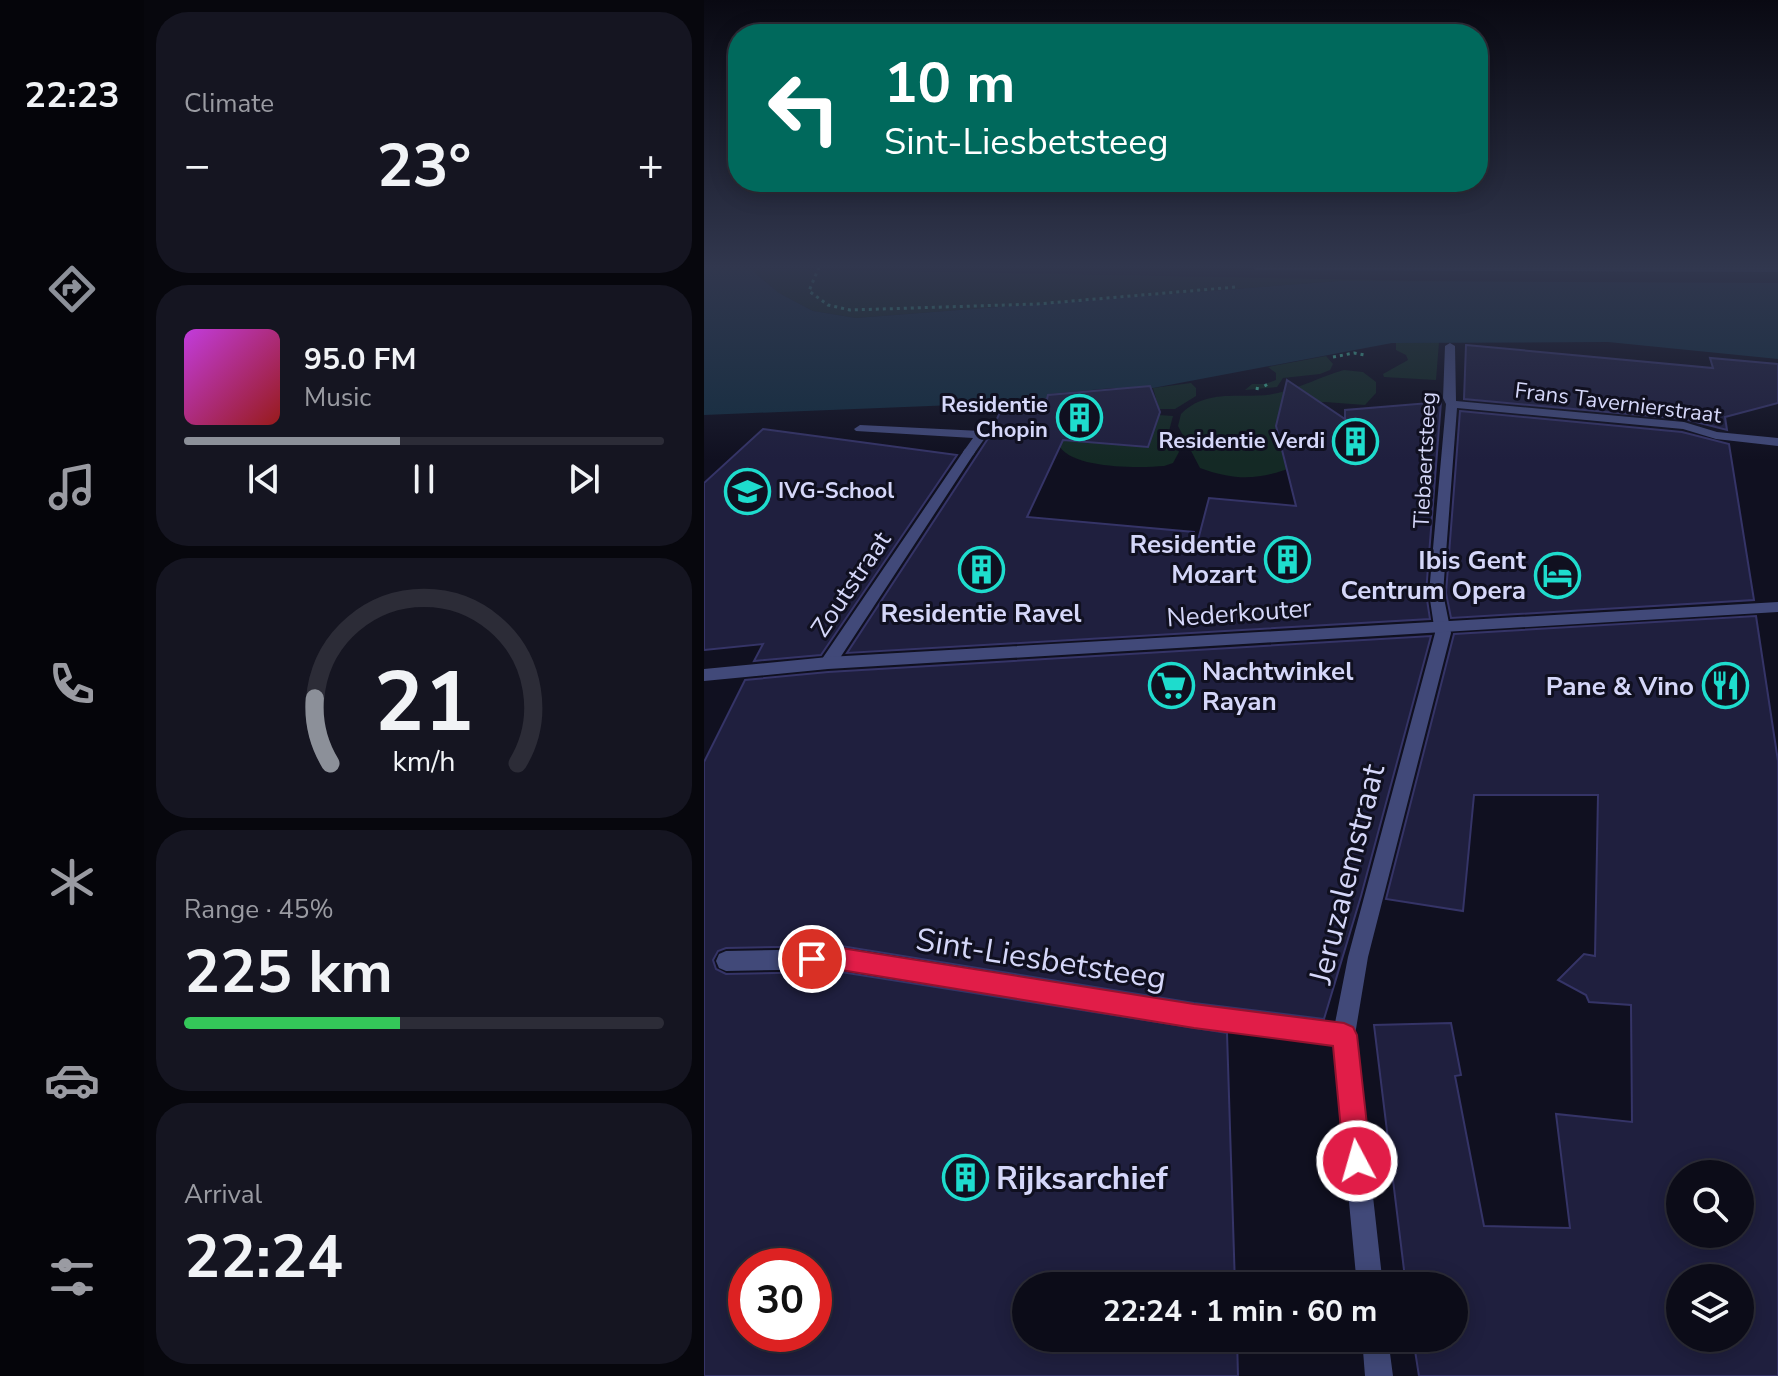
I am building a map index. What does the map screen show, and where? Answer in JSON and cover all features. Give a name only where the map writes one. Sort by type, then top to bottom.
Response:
[{"type":"street","name":"Tiebaertsteeg","points":[[1442,624],[1436,593],[1452,404],[1449,398],[1450,346]]},
{"type":"street","name":"Frans Tavernierstraat","points":[[1452,404],[1684,426],[1716,435],[1778,442]]},
{"type":"street","name":"Zoutstraat","points":[[828,663],[981,435],[860,429]]},
{"type":"street","name":"Nederkouter","points":[[704,675],[828,663],[1442,624],[1778,607]]},
{"type":"street","name":"Jeruzalemstraat","points":[[1369,1272],[1344,1035],[1358,957],[1443,633],[1442,624]]},
{"type":"street","name":"Sint-Liesbetsteeg","points":[[726,961],[841,959],[1194,1016],[1344,1035]]},
{"type":"street","points":[[1376,1352],[1379,1376]]},
{"type":"path","points":[[1333,357],[1354,353],[1365,355]]},
{"type":"green space","points":[[1439,342],[1436,380],[1384,377],[1383,374],[1408,360],[1406,355],[1396,350],[1396,343]]},
{"type":"green space","points":[[1326,356],[1333,364],[1330,370],[1283,378],[1277,387],[1245,390],[1252,384],[1276,380],[1276,373],[1268,367]]},
{"type":"green space","points":[[1344,370],[1363,372],[1376,382],[1376,393],[1365,405],[1325,402],[1281,406],[1276,426],[1282,451],[1324,455],[1292,468],[1263,476],[1234,477],[1200,468],[1178,426],[1181,414],[1203,400],[1278,393]]},
{"type":"green space","points":[[1191,383],[1196,388],[1196,396],[1175,409],[1159,409],[1153,388]]},
{"type":"green space","points":[[1159,415],[1173,416],[1169,431],[1179,452],[1173,463],[1164,466],[1124,467],[1093,463],[1079,460],[1060,447],[1063,440],[1148,447]]},
{"type":"water","points":[[704,331],[1778,331],[1778,359],[1608,342],[1392,343],[1153,388],[1049,394],[1047,399],[1004,403],[704,415]]},
{"type":"building","points":[[1466,345],[1713,368],[1710,358],[1778,364],[1778,403],[1725,417],[1727,430],[1684,419],[1464,399]]},
{"type":"building","points":[[1287,380],[1345,419],[1345,410],[1441,402],[1426,593],[1430,619],[847,653],[989,437],[1004,403],[1047,399],[1048,395],[1150,386],[1160,412],[1148,447],[1063,440],[1027,517],[1194,532],[1197,544],[1209,498],[1296,506],[1276,426]]},
{"type":"building","points":[[1460,411],[1682,432],[1729,444],[1754,600],[1451,618],[1446,593]]},
{"type":"building","points":[[763,429],[957,455],[821,655],[754,661],[763,644],[704,650],[704,483]]},
{"type":"building","points":[[1756,616],[1778,761],[1778,1376],[1419,1376],[1415,1352],[1468,1352],[1468,1272],[1404,1272],[1374,1025],[1451,1023],[1461,1075],[1455,1076],[1484,1226],[1570,1228],[1556,1114],[1632,1122],[1631,1005],[1589,1002],[1586,995],[1558,980],[1584,954],[1595,956],[1598,795],[1474,795],[1463,911],[1386,899],[1454,634]]},
{"type":"building","points":[[1431,636],[1361,896],[1324,1019],[1194,1003],[841,946],[726,948],[718,951],[713,960],[716,969],[726,974],[841,972],[1227,1033],[1235,1272],[1012,1272],[1012,1352],[1237,1352],[1238,1376],[704,1376],[704,762],[745,680],[828,672]]},
{"type":"place","name":"Residentie Chopin","points":[[1079,418]]},
{"type":"place","name":"Residentie Verdi","points":[[1356,441]]},
{"type":"place","name":"IVG-School","points":[[747,491]]},
{"type":"place","name":"Residentie Mozart","points":[[1287,559]]},
{"type":"place","name":"Residentie Ravel","points":[[981,570]]},
{"type":"place","name":"Ibis Gent Centrum Opera","points":[[1557,575]]},
{"type":"place","name":"Nachtwinkel Rayan","points":[[1171,686]]},
{"type":"place","name":"Pane & Vino","points":[[1725,686]]},
{"type":"place","name":"Rijksarchief","points":[[965,1178]]},
{"type":"route","points":[[812,959],[841,959],[1194,1016],[1344,1035],[1357,1161]]}]
